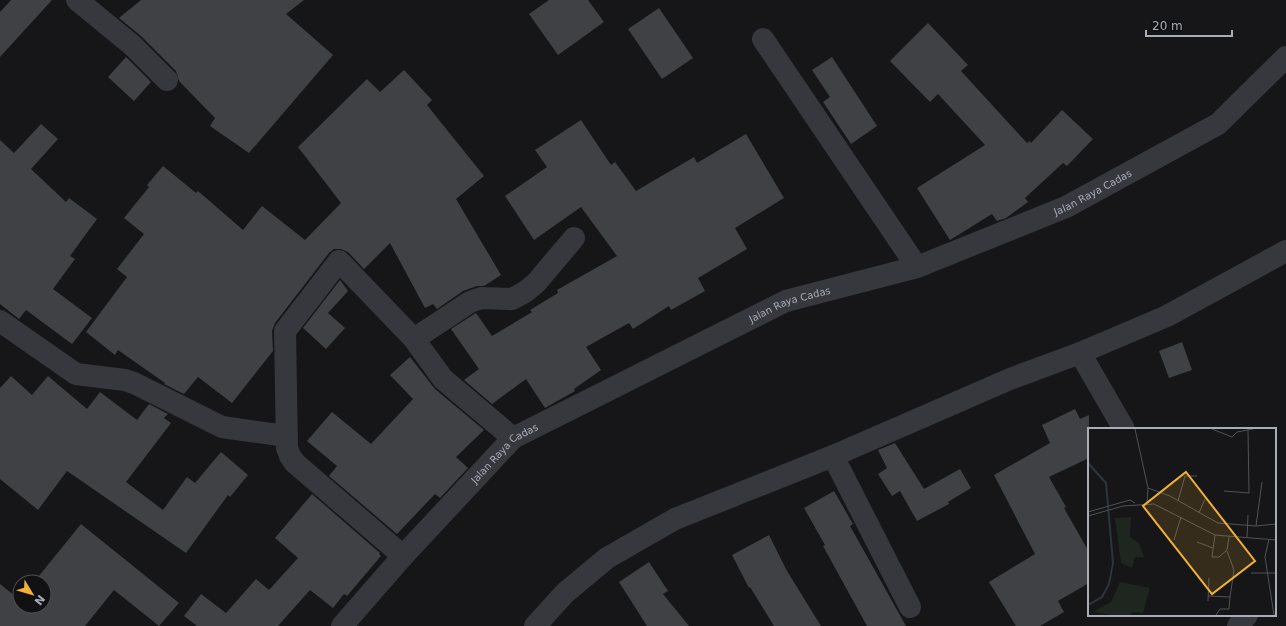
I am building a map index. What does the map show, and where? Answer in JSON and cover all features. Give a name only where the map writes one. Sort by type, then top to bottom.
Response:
[{"type":"street","points":[[77,0],[132,45],[167,80]]},
{"type":"street","points":[[763,39],[917,267]]},
{"type":"street","name":"Jalan Raya Cadas","points":[[342,626],[404,556],[513,438],[786,301],[917,267],[1066,207],[1207,131],[1228,115],[1286,57]]},
{"type":"street","points":[[414,339],[470,302],[481,298],[512,299],[525,292],[536,283],[574,238]]},
{"type":"street","points":[[535,626],[566,593],[607,558],[675,519],[833,456],[1010,379],[1080,353],[1181,309],[1286,251]]},
{"type":"street","points":[[404,556],[295,463],[290,456],[286,436],[285,331],[339,261],[414,339],[443,379],[513,438]]},
{"type":"street","points":[[0,321],[76,374],[125,380],[134,383],[222,427],[286,436]]},
{"type":"street","points":[[1080,353],[1123,428]]},
{"type":"street","points":[[833,456],[910,607]]},
{"type":"street","points":[[1238,626],[1246,616]]},
{"type":"building","points":[[11,0],[52,0],[0,57],[0,12]]},
{"type":"building","points":[[141,0],[304,0],[286,14],[333,55],[249,153],[210,126],[215,118],[179,81],[176,71],[141,36],[119,18]]},
{"type":"building","points":[[549,0],[588,0],[604,22],[558,55],[529,14]]},
{"type":"building","points":[[659,8],[693,58],[662,79],[628,29]]},
{"type":"building","points":[[928,23],[968,65],[961,71],[1027,143],[1030,141],[1031,143],[1062,110],[1093,139],[1067,166],[1063,163],[1025,198],[1028,202],[1006,218],[997,221],[992,214],[950,240],[917,188],[985,145],[938,94],[930,102],[890,61]]},
{"type":"building","points":[[126,57],[151,82],[134,101],[108,77]]},
{"type":"building","points":[[832,57],[877,126],[851,144],[823,102],[830,97],[812,70]]},
{"type":"building","points":[[404,70],[432,100],[427,105],[484,176],[456,199],[501,275],[484,286],[477,286],[463,291],[437,309],[433,304],[425,308],[390,243],[364,269],[348,252],[341,249],[334,249],[329,253],[275,323],[272,331],[273,351],[232,403],[198,377],[184,394],[164,384],[165,383],[118,350],[115,355],[86,332],[127,277],[117,269],[144,234],[124,218],[149,187],[147,185],[163,166],[196,193],[198,191],[243,230],[262,206],[305,240],[341,203],[298,147],[367,79],[380,92]]},
{"type":"building","points":[[581,120],[611,165],[615,162],[636,191],[694,157],[697,163],[746,134],[784,198],[735,228],[747,249],[698,278],[705,291],[671,310],[669,306],[633,329],[629,323],[586,347],[601,370],[574,389],[575,391],[545,408],[526,379],[492,404],[464,380],[479,369],[451,329],[476,313],[492,336],[532,312],[530,310],[558,293],[557,290],[617,256],[581,207],[534,240],[505,196],[547,167],[535,150]]},
{"type":"building","points":[[41,124],[58,139],[31,169],[66,202],[69,198],[97,219],[70,256],[75,259],[53,289],[92,318],[72,344],[26,310],[19,319],[0,304],[0,140],[14,153]]},
{"type":"building","points":[[340,280],[348,291],[328,313],[345,328],[326,349],[303,328]]},
{"type":"building","points":[[1182,342],[1192,370],[1169,378],[1159,351]]},
{"type":"building","points":[[410,357],[435,389],[484,430],[456,457],[468,468],[440,498],[435,494],[397,534],[329,476],[337,466],[307,441],[332,412],[371,444],[413,399],[390,375]]},
{"type":"building","points":[[11,376],[32,395],[48,376],[87,409],[100,392],[137,420],[149,404],[168,414],[164,418],[171,423],[126,482],[163,510],[187,477],[195,483],[221,452],[248,475],[230,497],[228,495],[186,553],[67,471],[38,510],[0,479],[0,388]]},
{"type":"building","points":[[1075,409],[1080,419],[1089,415],[1088,458],[1049,477],[1066,507],[1064,508],[1088,550],[1088,584],[1058,601],[1064,612],[1040,626],[1016,626],[989,582],[1035,554],[994,475],[1050,443],[1042,425]]},
{"type":"building","points":[[895,443],[924,489],[960,469],[971,488],[948,502],[949,504],[917,521],[900,491],[892,496],[878,474],[887,468],[878,450]]},
{"type":"building","points":[[834,491],[853,524],[850,526],[906,626],[867,626],[823,546],[825,545],[804,508]]},
{"type":"building","points":[[312,494],[380,553],[379,554],[381,556],[347,596],[344,594],[333,608],[310,590],[278,626],[197,626],[184,616],[201,594],[226,613],[256,579],[269,590],[298,558],[275,538]]},
{"type":"building","points":[[81,524],[179,603],[159,626],[114,590],[85,626],[0,626],[0,584],[12,594],[12,614],[52,614],[52,574],[40,574]]},
{"type":"building","points":[[769,535],[787,571],[821,626],[774,626],[750,587],[749,588],[732,555]]},
{"type":"building","points":[[649,562],[668,591],[663,594],[689,626],[647,626],[619,582]]}]
